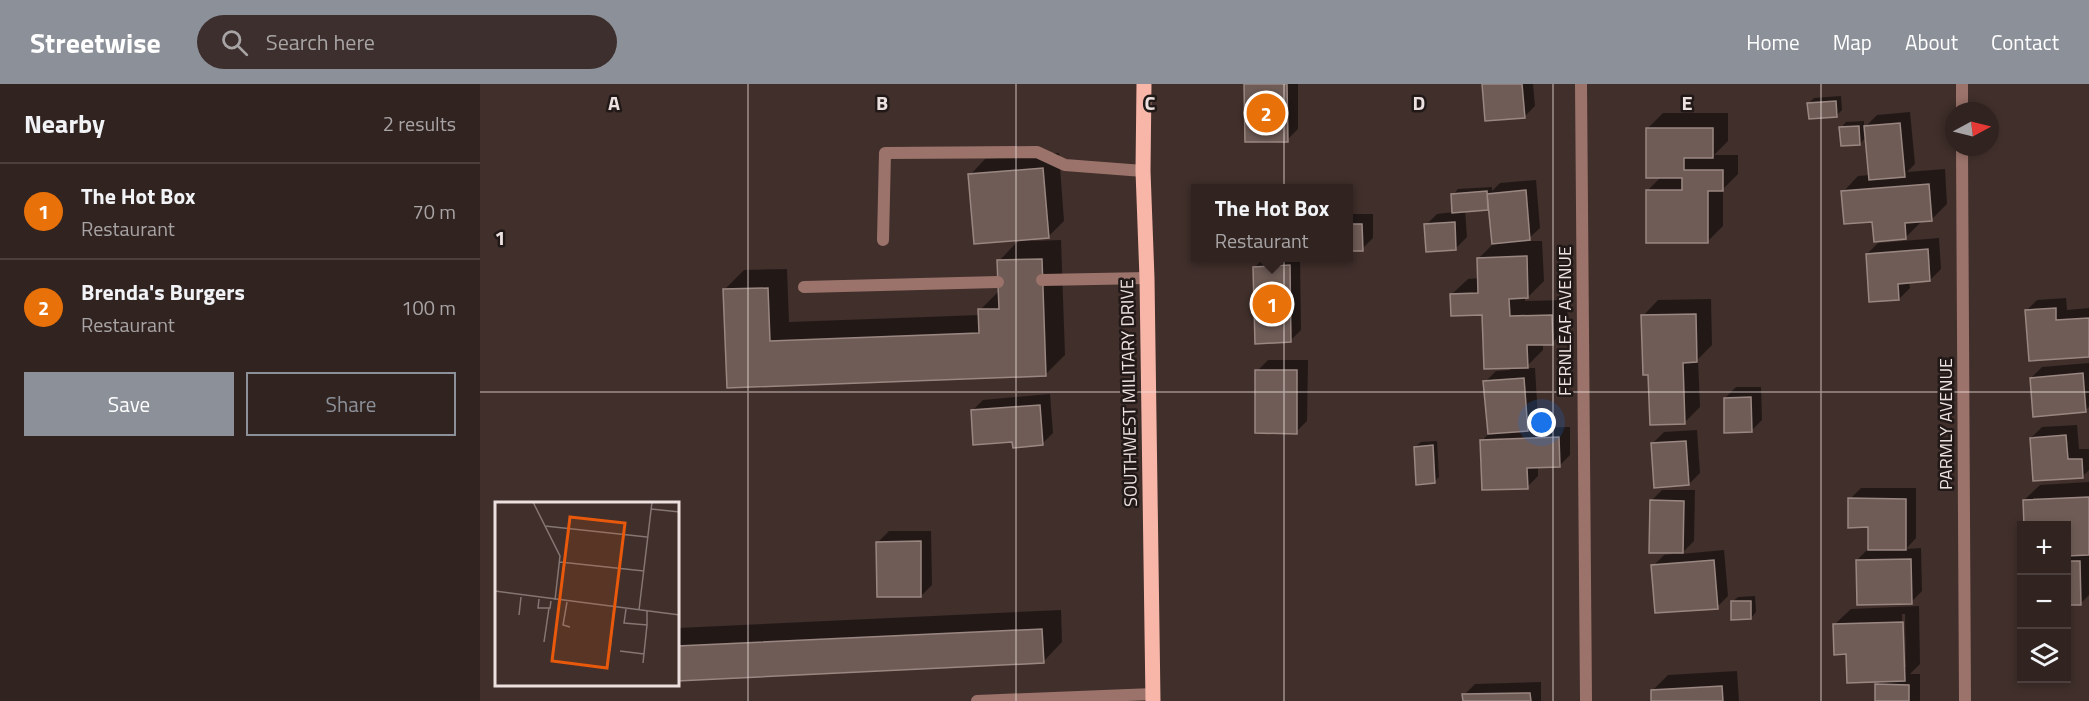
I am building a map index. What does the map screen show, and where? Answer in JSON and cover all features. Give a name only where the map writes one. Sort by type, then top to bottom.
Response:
[{"type":"main road","name":"SOUTHWEST MILITARY DRIVE","points":[[1143,84],[1153,698]]},
{"type":"street","name":"FERNLEAF AVENUE","points":[[1581,84],[1586,701]]},
{"type":"street","points":[[1962,84],[1962,102]]},
{"type":"street","points":[[883,240],[885,153],[1037,152],[1065,165],[1143,171]]},
{"type":"street","name":"PARMLY AVENUE","points":[[1962,156],[1965,701]]},
{"type":"street","points":[[1042,280],[1147,278]]},
{"type":"street","points":[[804,287],[998,282]]},
{"type":"street","points":[[977,701],[1153,698]]},
{"type":"building","points":[[1244,84],[1287,84],[1288,142],[1245,142]]},
{"type":"building","points":[[1482,84],[1522,84],[1525,118],[1485,121]]},
{"type":"building","points":[[1836,101],[1837,117],[1809,119],[1807,103]]},
{"type":"building","points":[[1900,123],[1905,177],[1869,180],[1864,126]]},
{"type":"building","points":[[1859,126],[1860,145],[1841,146],[1839,127]]},
{"type":"building","points":[[1646,128],[1713,128],[1713,158],[1684,158],[1684,170],[1723,170],[1723,191],[1708,191],[1708,243],[1646,243],[1646,190],[1682,190],[1682,178],[1646,178]]},
{"type":"building","points":[[1043,168],[1049,238],[974,244],[968,174]]},
{"type":"building","points":[[1929,184],[1932,221],[1905,223],[1906,239],[1874,242],[1872,222],[1844,224],[1841,191]]},
{"type":"building","points":[[1526,190],[1530,240],[1492,244],[1487,194]]},
{"type":"building","points":[[1487,191],[1488,210],[1452,213],[1451,194]]},
{"type":"building","points":[[1455,222],[1456,250],[1426,252],[1424,224]]},
{"type":"building","points":[[1353,224],[1362,224],[1363,251],[1353,251]]},
{"type":"building","points":[[1928,249],[1930,281],[1898,284],[1899,300],[1869,302],[1866,254]]},
{"type":"building","points":[[1527,256],[1528,298],[1509,299],[1510,316],[1552,315],[1553,345],[1527,345],[1528,368],[1484,369],[1482,315],[1451,316],[1450,294],[1478,293],[1477,258]]},
{"type":"building","points":[[1042,259],[1046,376],[727,388],[723,289],[768,288],[770,341],[979,333],[978,309],[999,309],[997,260]]},
{"type":"building","points":[[1290,265],[1291,342],[1255,344],[1253,267]]},
{"type":"building","points":[[2056,308],[2056,320],[2089,318],[2089,357],[2029,361],[2025,310]]},
{"type":"building","points":[[1696,314],[1697,362],[1683,363],[1685,424],[1650,425],[1648,375],[1643,375],[1641,315]]},
{"type":"building","points":[[1255,370],[1297,370],[1297,434],[1255,433]]},
{"type":"building","points":[[2083,373],[2086,412],[2033,417],[2030,378]]},
{"type":"building","points":[[1524,378],[1528,431],[1488,434],[1483,381]]},
{"type":"building","points":[[1751,397],[1752,432],[1724,433],[1724,398]]},
{"type":"building","points":[[1040,405],[1043,445],[1013,448],[1012,442],[973,445],[971,410]]},
{"type":"building","points":[[2066,435],[2068,459],[2082,459],[2083,478],[2033,481],[2030,438]]},
{"type":"building","points":[[1559,437],[1560,467],[1527,468],[1528,489],[1482,490],[1480,440]]},
{"type":"building","points":[[1686,441],[1689,485],[1654,488],[1651,443]]},
{"type":"building","points":[[1433,445],[1435,483],[1416,485],[1414,447]]},
{"type":"building","points":[[2089,497],[2089,555],[2071,556],[2071,521],[2024,521],[2023,500]]},
{"type":"building","points":[[1848,498],[1906,499],[1906,550],[1868,550],[1868,527],[1848,528]]},
{"type":"building","points":[[1650,500],[1684,501],[1683,553],[1649,553]]},
{"type":"building","points":[[921,541],[921,597],[877,597],[876,542]]},
{"type":"building","points":[[1911,559],[1912,604],[1857,605],[1856,560]]},
{"type":"building","points":[[1714,560],[1718,609],[1655,613],[1651,565]]},
{"type":"building","points":[[2071,561],[2080,561],[2081,605],[2071,605]]},
{"type":"building","points":[[1731,601],[1751,601],[1751,619],[1731,620]]},
{"type":"building","points":[[1903,622],[1905,681],[1847,683],[1846,654],[1834,655],[1833,624]]},
{"type":"building","points":[[1042,629],[1044,663],[680,681],[680,646]]},
{"type":"building","points":[[1875,684],[1909,685],[1909,701],[1875,701]]},
{"type":"building","points":[[1722,686],[1723,701],[1651,701],[1651,690]]},
{"type":"building","points":[[1530,693],[1531,701],[1463,701],[1462,694]]},
{"type":"place","name":"Brenda's Burgers","points":[[1266,113]]},
{"type":"place","name":"The Hot Box","points":[[1272,304]]}]
